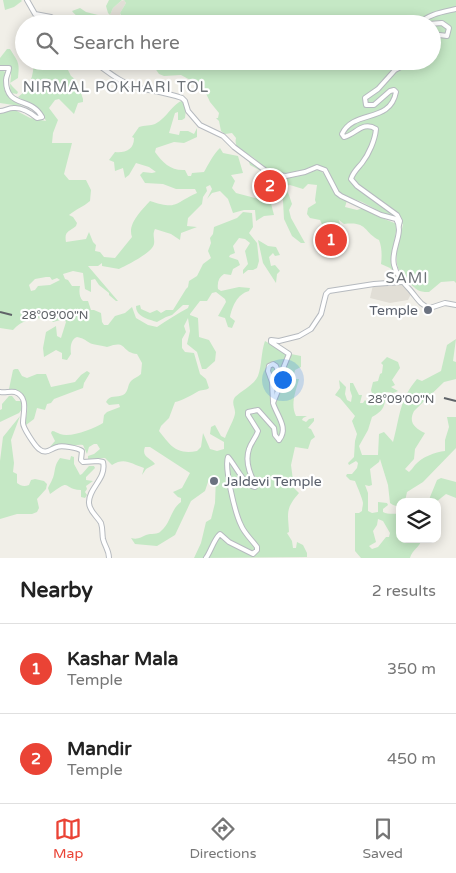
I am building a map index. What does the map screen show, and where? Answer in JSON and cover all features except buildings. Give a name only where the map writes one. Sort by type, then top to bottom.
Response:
[{"type":"street","points":[[27,0],[35,14],[40,15]]},
{"type":"street","points":[[433,15],[456,9]]},
{"type":"street","points":[[441,23],[449,28],[447,36],[441,35]]},
{"type":"street","points":[[0,68],[9,69],[6,79],[7,92],[12,98],[24,102],[42,116],[37,118],[30,112],[18,108],[0,111]]},
{"type":"street","points":[[105,70],[134,86],[153,89],[182,98],[185,101],[188,112],[200,125],[223,136],[234,147],[270,174],[286,176],[317,167],[322,168],[328,172],[335,189],[341,196],[396,219],[399,226]]},
{"type":"street","points":[[395,70],[378,89],[365,98],[366,105],[374,105],[390,90],[394,90],[396,92],[388,108],[377,114],[352,122],[342,134],[344,137],[347,137],[359,128],[367,126],[372,126],[376,129],[369,151],[351,179],[357,186],[397,215],[400,221],[393,258],[395,268],[402,282],[424,306],[430,308],[445,303],[456,305]]},
{"type":"street","points":[[280,376],[289,354],[271,342],[271,340],[279,341],[299,336],[311,330],[321,314],[326,294],[329,291],[402,282]]},
{"type":"street","points":[[206,558],[220,534],[242,550],[253,554],[257,550],[257,547],[242,526],[236,511],[227,457],[230,458],[250,486],[255,487],[256,485],[250,476],[248,457],[249,449],[257,436],[258,430],[248,412],[258,410],[274,428],[275,436],[279,440],[282,435],[282,418],[274,403],[269,366],[273,364],[276,366],[280,376],[280,386],[274,403]]},
{"type":"street","points":[[0,392],[16,392],[21,397],[25,409],[23,425],[34,444],[41,450],[48,451],[59,446],[80,448],[82,450],[81,460],[83,462],[102,462],[104,470],[90,495],[89,502],[90,507],[102,525],[103,538],[108,549],[109,558]]},
{"type":"shaded area","points":[[124,0],[126,3],[120,15],[110,15],[113,8]]},
{"type":"shaded area","points":[[399,280],[410,291],[411,294],[408,300],[390,303],[370,298],[373,285]]},
{"type":"green space","points":[[3,0],[22,1],[14,7],[5,10]]},
{"type":"green space","points":[[109,0],[122,0],[113,8],[110,15],[106,6]]},
{"type":"green space","points":[[124,0],[456,0],[456,283],[454,281],[441,282],[429,292],[420,291],[409,283],[399,270],[397,262],[403,224],[362,202],[348,197],[345,207],[357,210],[363,208],[397,224],[393,255],[396,274],[390,268],[381,264],[382,252],[379,240],[361,226],[352,223],[344,224],[339,220],[341,228],[347,231],[346,235],[336,229],[324,229],[320,220],[310,218],[307,214],[308,208],[316,203],[317,185],[308,184],[303,189],[290,185],[284,186],[292,204],[289,210],[291,218],[305,243],[301,243],[292,236],[284,219],[283,201],[278,186],[280,181],[250,165],[249,162],[281,177],[295,177],[319,170],[329,177],[331,176],[328,171],[320,166],[310,167],[301,172],[294,173],[276,173],[266,169],[239,149],[236,138],[232,133],[225,134],[221,131],[219,121],[216,118],[218,118],[219,113],[210,102],[203,87],[181,75],[164,76],[156,70],[441,70],[441,15],[121,15],[120,13],[126,3]]},
{"type":"green space","points":[[80,8],[86,12],[98,15],[75,15],[72,11]]},
{"type":"green space","points":[[7,49],[10,49],[15,57],[15,70],[19,70],[18,78],[10,83],[11,72],[9,65],[0,65],[0,58]]},
{"type":"green space","points":[[0,70],[6,72],[4,88],[6,94],[28,111],[20,106],[0,103]]},
{"type":"green space","points":[[33,70],[68,70],[77,81],[83,99],[83,102],[78,103],[74,114],[59,99],[55,100],[49,108],[58,120],[53,133],[52,143],[72,143],[64,174],[69,180],[86,180],[91,190],[90,201],[69,215],[77,223],[66,234],[66,242],[86,239],[89,232],[96,245],[95,251],[100,252],[104,257],[115,258],[132,237],[133,222],[150,201],[170,205],[179,203],[197,193],[195,189],[176,189],[163,184],[145,183],[140,175],[143,172],[156,172],[149,167],[136,163],[125,178],[123,168],[115,171],[114,162],[109,160],[115,152],[122,152],[131,148],[134,142],[132,137],[139,127],[155,124],[183,100],[186,109],[185,118],[178,120],[178,112],[175,113],[169,133],[179,135],[180,131],[188,131],[194,134],[197,128],[197,137],[184,143],[174,142],[156,148],[155,152],[161,160],[171,168],[185,170],[188,176],[191,176],[192,173],[204,172],[220,148],[223,153],[238,156],[243,173],[231,175],[235,181],[232,188],[236,193],[263,200],[269,196],[274,215],[264,216],[256,221],[255,210],[233,213],[228,199],[220,191],[212,193],[207,199],[212,189],[210,185],[206,187],[207,191],[203,197],[202,204],[188,218],[187,226],[197,227],[181,233],[180,240],[171,234],[155,229],[152,247],[133,262],[119,269],[102,266],[102,263],[98,266],[88,266],[118,301],[109,295],[95,279],[91,280],[91,292],[85,289],[83,273],[73,271],[63,274],[72,286],[80,286],[80,294],[83,301],[88,301],[91,310],[101,313],[104,325],[108,325],[115,316],[125,313],[132,307],[136,318],[148,325],[157,327],[188,308],[189,305],[183,305],[172,315],[157,322],[140,315],[136,306],[140,305],[141,309],[150,313],[157,310],[161,313],[166,310],[173,310],[188,287],[189,281],[197,276],[203,264],[211,258],[208,251],[214,227],[237,218],[243,212],[252,213],[253,227],[249,233],[257,243],[259,261],[257,268],[248,270],[243,274],[243,270],[248,264],[245,251],[250,243],[245,239],[239,238],[233,246],[235,253],[229,257],[238,260],[240,265],[233,269],[231,275],[222,275],[218,282],[218,289],[221,291],[239,287],[250,288],[249,291],[238,298],[234,305],[230,317],[235,321],[232,328],[228,327],[225,318],[218,316],[226,302],[216,292],[212,293],[207,301],[200,301],[190,314],[198,318],[199,337],[209,340],[216,352],[215,361],[206,369],[202,369],[197,352],[187,344],[190,331],[188,318],[184,326],[186,332],[182,339],[182,348],[185,352],[194,353],[200,374],[206,379],[209,388],[175,402],[169,418],[159,431],[170,445],[184,452],[197,451],[201,447],[203,433],[210,449],[217,451],[224,449],[224,442],[210,434],[211,427],[215,425],[221,436],[225,438],[235,414],[233,403],[235,397],[251,385],[258,376],[265,341],[286,353],[301,356],[301,367],[295,370],[293,379],[299,379],[294,398],[294,411],[296,416],[307,416],[302,420],[306,422],[314,418],[314,421],[308,428],[311,429],[315,437],[311,440],[308,449],[295,447],[291,465],[294,488],[299,493],[289,507],[289,532],[287,533],[292,541],[293,548],[296,548],[297,542],[303,545],[307,557],[194,558],[201,543],[206,522],[211,519],[215,503],[215,475],[208,482],[205,491],[191,501],[175,535],[157,546],[135,544],[131,538],[158,533],[164,528],[177,505],[181,502],[181,498],[173,492],[182,488],[190,473],[150,447],[145,447],[144,453],[155,464],[146,469],[142,475],[144,468],[128,462],[124,461],[112,465],[105,458],[88,459],[88,456],[100,449],[97,444],[89,447],[87,454],[83,445],[49,448],[55,441],[51,433],[52,431],[70,435],[103,423],[104,415],[107,412],[120,407],[119,404],[109,405],[106,402],[110,398],[125,394],[131,381],[141,374],[142,363],[137,354],[128,351],[121,345],[107,347],[77,337],[72,341],[71,354],[67,360],[62,359],[62,353],[56,350],[44,357],[43,348],[46,332],[56,326],[57,336],[61,338],[66,322],[64,319],[53,322],[45,317],[24,322],[13,330],[0,328],[0,112],[15,110],[30,118],[46,121],[41,111],[18,97],[29,86]],"holes":[[[50,277],[52,280],[57,278],[60,280],[50,285],[38,286],[35,290],[31,291],[29,285],[35,279]]]},
{"type":"green space","points":[[10,83],[18,92],[17,94],[11,93]]},
{"type":"green space","points":[[258,240],[268,246],[276,247],[280,255],[275,256],[273,253],[269,257],[271,266],[275,265],[280,271],[277,274],[276,283],[263,263]]},
{"type":"green space","points":[[456,339],[453,361],[456,362],[456,379],[444,382],[414,411],[412,415],[413,425],[425,433],[415,449],[414,459],[405,469],[409,472],[425,457],[445,451],[445,440],[449,427],[447,417],[456,417],[456,448],[423,482],[407,492],[406,498],[396,498],[396,506],[390,503],[388,485],[380,459],[370,469],[372,485],[365,485],[368,493],[368,511],[372,513],[378,512],[378,502],[387,503],[388,505],[383,509],[383,512],[396,514],[396,543],[420,543],[410,558],[361,558],[355,551],[355,513],[362,511],[363,501],[355,481],[350,480],[346,476],[347,474],[352,474],[357,468],[358,463],[356,461],[349,465],[348,463],[354,457],[357,434],[352,421],[355,416],[340,398],[335,395],[340,388],[339,380],[346,387],[345,394],[347,400],[351,402],[350,383],[353,383],[359,395],[362,395],[360,403],[363,403],[365,400],[372,404],[374,401],[371,390],[373,382],[378,381],[382,373],[383,365],[381,363],[387,357],[398,362],[400,368],[392,380],[395,385],[391,387],[398,391],[393,393],[387,392],[383,407],[372,417],[368,430],[359,446],[362,455],[378,455],[379,434],[384,432],[393,442],[403,402],[417,379],[422,381],[441,371],[447,345]],"holes":[[[378,519],[383,521],[390,533],[389,537],[386,537],[378,547],[372,549],[369,546],[376,542],[373,531]]]},
{"type":"green space","points":[[18,369],[22,376],[27,378],[37,374],[46,374],[51,387],[75,382],[87,371],[90,373],[83,388],[54,399],[51,403],[47,404],[45,410],[37,408],[34,419],[26,425],[27,404],[20,394],[9,389],[13,370]]},
{"type":"green space","points":[[9,396],[12,396],[16,401],[21,401],[22,409],[19,413],[0,422],[2,404]]},
{"type":"green space","points":[[20,416],[11,440],[14,463],[13,472],[17,474],[17,483],[27,486],[31,480],[35,479],[44,481],[47,484],[46,489],[37,499],[39,508],[37,512],[17,514],[0,519],[0,461],[3,437]]},
{"type":"green space","points":[[71,456],[74,457],[74,464],[80,475],[89,466],[94,466],[95,468],[86,477],[86,480],[93,481],[86,486],[85,492],[87,495],[85,498],[81,497],[81,490],[67,485],[50,494],[48,488],[60,458],[70,460]]},
{"type":"green space","points":[[441,478],[456,482],[456,498],[446,494],[441,498],[430,498],[437,480]]},
{"type":"place","name":"Mandir","points":[[270,186]]},
{"type":"place","name":"Kashar Mala","points":[[331,240]]},
{"type":"place","name":"Temple","points":[[428,310]]},
{"type":"place","name":"Jaldevi Temple","points":[[214,481]]},
{"type":"district","name":"NIRMAL POKHARI TOL","points":[[116,87]]},
{"type":"district","name":"SAMI","points":[[407,278]]}]
